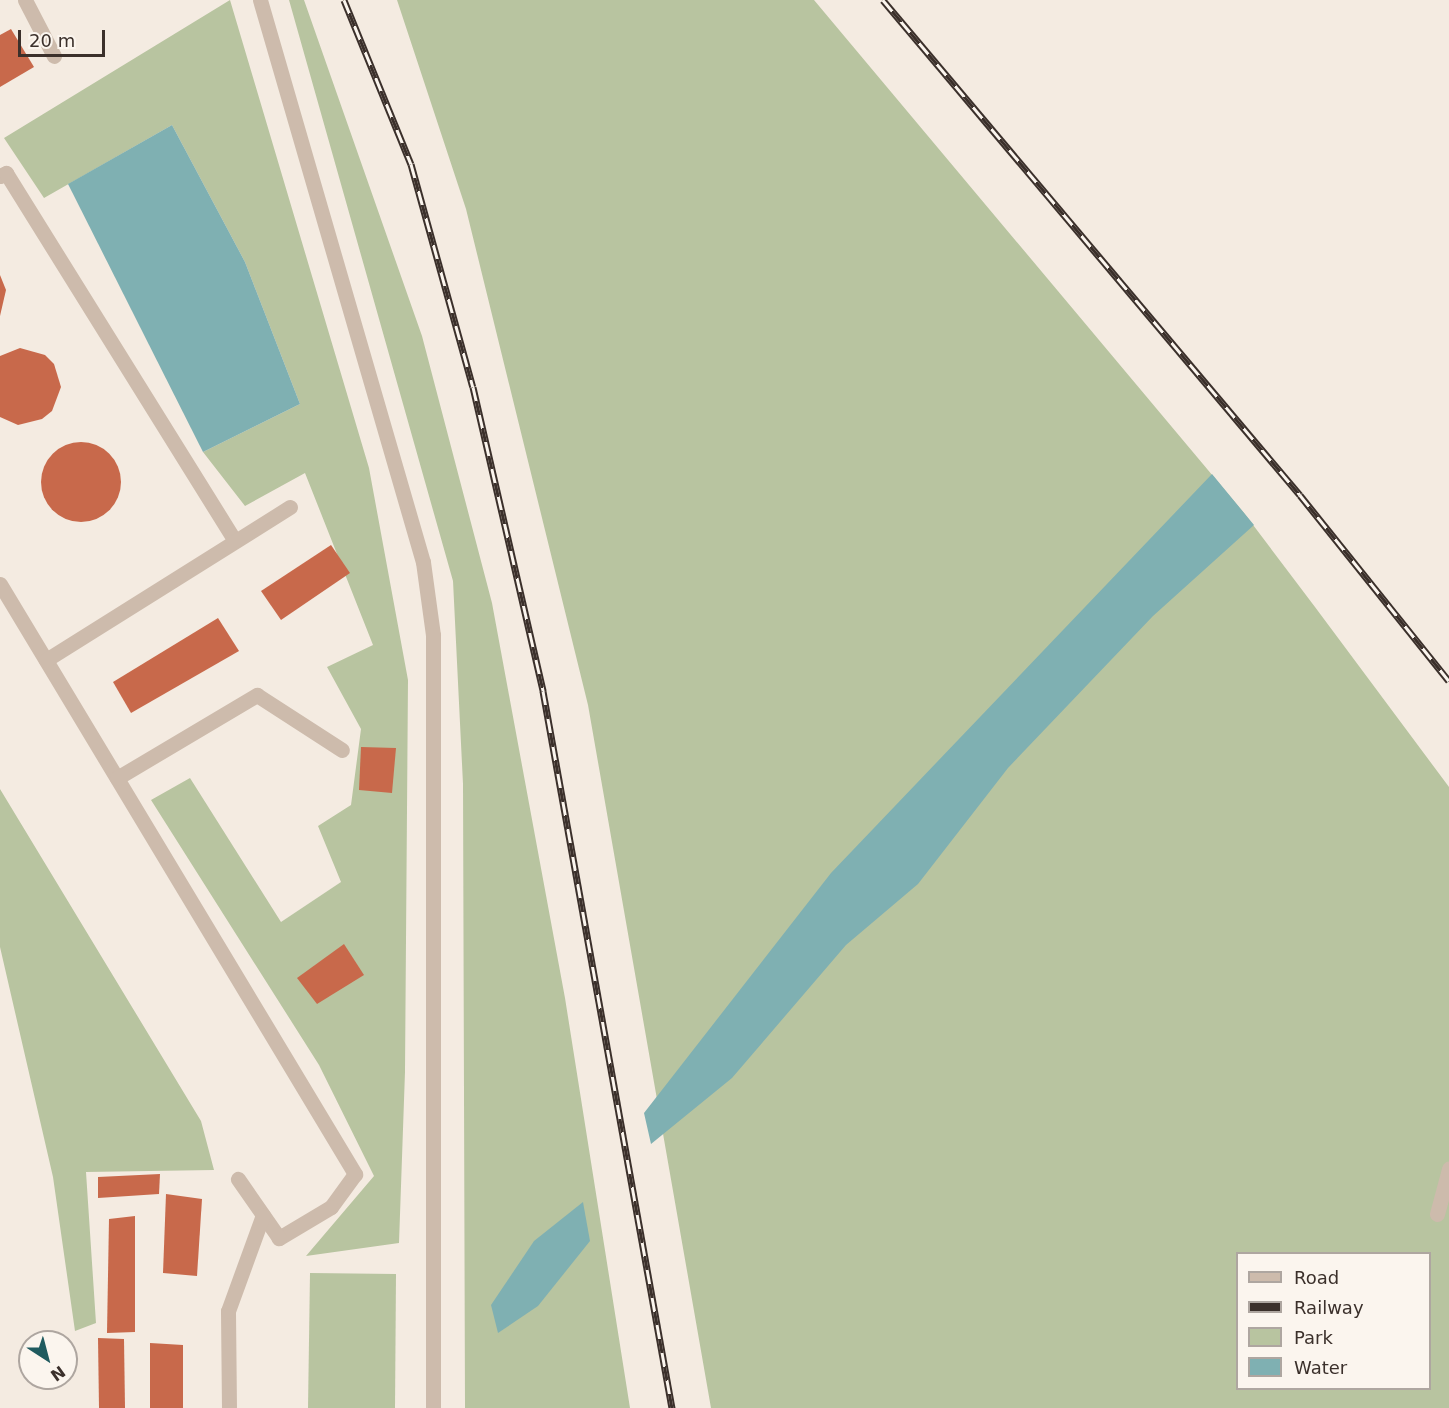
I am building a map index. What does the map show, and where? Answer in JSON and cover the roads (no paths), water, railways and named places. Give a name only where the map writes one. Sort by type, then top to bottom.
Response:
[{"type":"street","points":[[25,0],[54,56]]},
{"type":"street","points":[[260,0],[423,562],[433,635],[433,1408]]},
{"type":"street","points":[[0,176],[6,172],[235,541]]},
{"type":"street","points":[[46,660],[290,507]]},
{"type":"street","points":[[0,584],[355,1174],[331,1207],[279,1238],[238,1179]]},
{"type":"street","points":[[117,778],[257,694],[342,750]]},
{"type":"street","points":[[1437,1215],[1449,1169]]},
{"type":"street","points":[[229,1408],[228,1311],[263,1215]]},
{"type":"water","points":[[172,125],[245,262],[300,404],[203,452],[68,184]]},
{"type":"water","points":[[1212,474],[1254,525],[1153,616],[1008,768],[918,884],[846,945],[732,1078],[651,1144],[644,1113],[831,873]]},
{"type":"water","points":[[583,1202],[590,1241],[538,1306],[498,1333],[491,1305],[534,1241]]},
{"type":"railway","points":[[344,0],[411,164],[473,387],[543,691],[672,1408]]},
{"type":"railway","points":[[883,0],[1300,495],[1449,681]]}]
